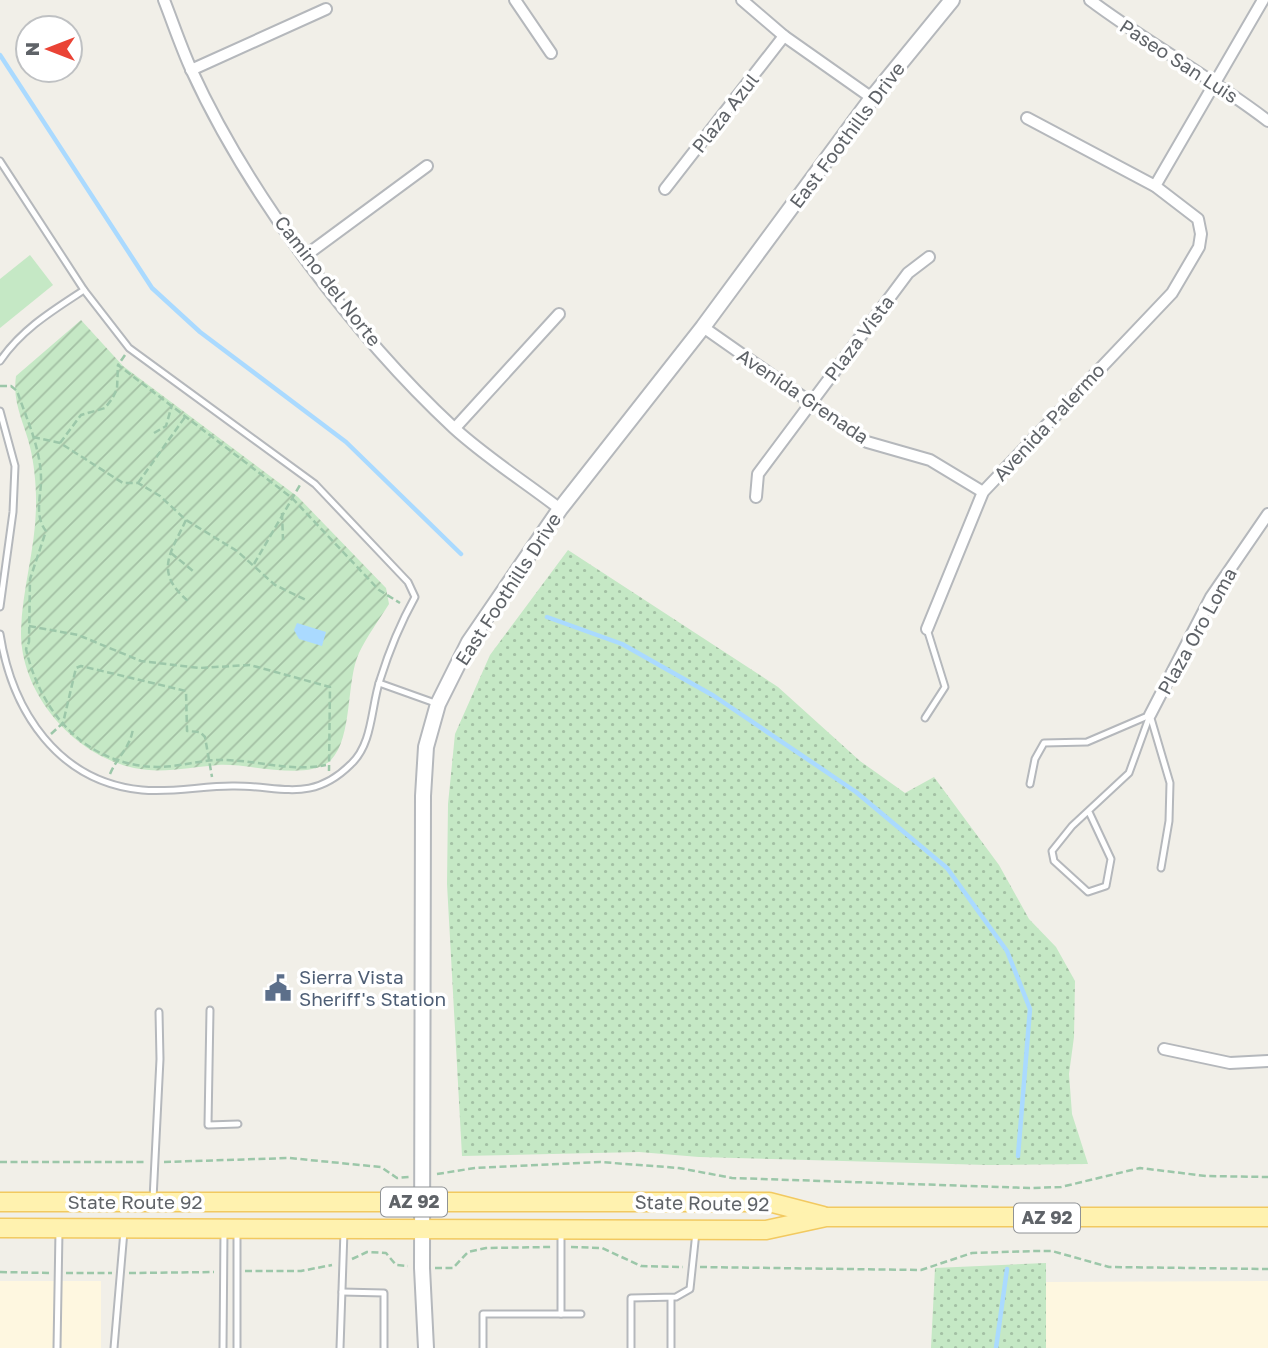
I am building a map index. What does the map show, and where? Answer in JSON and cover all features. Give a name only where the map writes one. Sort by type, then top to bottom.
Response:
[{"type":"main road","name":"State Route 92","points":[[0,1202],[769,1202],[826,1217]]},
{"type":"main road","name":"State Route 92","points":[[0,1228],[766,1230],[826,1217]]},
{"type":"main road","name":"AZ 92","points":[[826,1217],[1268,1217]]},
{"type":"street","name":"Camino del Norte","points":[[164,0],[191,70],[241,163],[305,256],[370,339],[455,428],[560,509]]},
{"type":"street","points":[[515,0],[551,53]]},
{"type":"street","points":[[742,0],[784,36],[872,98]]},
{"type":"street","name":"East Foothills Drive","points":[[426,1348],[422,1268],[423,796],[426,747],[438,704],[469,642],[560,509],[703,327],[872,98],[952,0]]},
{"type":"street","name":"Paseo San Luis","points":[[1090,0],[1122,25],[1215,82],[1268,121]]},
{"type":"street","points":[[1027,118],[1155,187],[1263,0]]},
{"type":"street","points":[[191,70],[326,9]]},
{"type":"street","name":"Plaza Azul","points":[[665,190],[784,36]]},
{"type":"street","points":[[305,256],[428,166]]},
{"type":"street","name":"Avenida Palermo","points":[[927,629],[983,492],[1172,293],[1199,247],[1202,234],[1198,219],[1155,187]]},
{"type":"street","name":"Plaza Vista","points":[[755,497],[758,474],[908,273],[929,257]]},
{"type":"street","points":[[455,428],[559,314]]},
{"type":"street","name":"Avenida Grenada","points":[[703,327],[809,404],[867,442],[930,460],[983,492]]},
{"type":"street","name":"Plaza Oro Loma","points":[[1150,715],[1211,597],[1268,514]]},
{"type":"street","points":[[1164,1049],[1230,1063],[1268,1061]]},
{"type":"lane","points":[[0,161],[83,290],[129,348],[306,477],[408,582],[415,597],[394,636],[379,683],[369,729],[354,762],[332,781],[295,792],[260,786],[141,790],[107,780],[68,761],[45,741],[20,702],[5,666],[0,634]]},
{"type":"lane","points":[[0,361],[23,332],[83,290]]},
{"type":"lane","points":[[0,411],[15,466],[13,512],[0,607]]},
{"type":"lane","points":[[925,718],[945,687],[927,629]]},
{"type":"lane","points":[[379,683],[438,704]]},
{"type":"lane","points":[[1030,784],[1035,760],[1044,743],[1087,742],[1150,715]]},
{"type":"lane","points":[[1088,812],[1111,859],[1106,886],[1098,891],[1088,892],[1070,879],[1054,861],[1052,851],[1055,844],[1088,812],[1129,773],[1150,715]]},
{"type":"lane","points":[[1150,715],[1170,783],[1169,821],[1161,867]]},
{"type":"lane","points":[[210,1010],[208,1125],[238,1124]]},
{"type":"lane","points":[[153,1202],[160,1059],[159,1012]]},
{"type":"lane","points":[[57,1348],[60,1228]]},
{"type":"lane","points":[[114,1348],[124,1228]]},
{"type":"lane","points":[[223,1348],[230,1228]]},
{"type":"lane","points":[[230,1228],[237,1348]]},
{"type":"lane","points":[[340,1348],[345,1228]]},
{"type":"lane","points":[[561,1228],[561,1314]]},
{"type":"lane","points":[[631,1348],[631,1298],[671,1298],[690,1289],[695,1267],[696,1229]]},
{"type":"lane","points":[[342,1292],[384,1293],[384,1348]]},
{"type":"lane","points":[[671,1298],[671,1348]]},
{"type":"lane","points":[[483,1348],[483,1314],[581,1314]]},
{"type":"path","points":[[61,443],[81,415],[105,408],[112,399],[117,390],[118,365],[129,348]]},
{"type":"path","points":[[118,365],[292,498],[379,590],[409,608]]},
{"type":"path","points":[[0,386],[11,386],[17,391],[33,437],[41,482],[39,521],[46,531],[30,579],[29,642],[26,649],[31,672],[49,709],[81,741],[116,760],[161,767],[208,760],[258,762],[295,769],[326,765]]},
{"type":"path","points":[[154,433],[161,432],[166,426],[172,405]]},
{"type":"path","points":[[138,483],[185,417]]},
{"type":"path","points":[[33,437],[61,443],[123,483],[138,483],[160,496],[186,520],[209,531],[275,585],[308,601]]},
{"type":"path","points":[[253,565],[306,477]]},
{"type":"path","points":[[282,513],[283,540]]},
{"type":"path","points":[[186,520],[167,562],[169,580],[188,601]]},
{"type":"path","points":[[171,553],[192,571]]},
{"type":"path","points":[[29,626],[78,635],[141,661],[199,668],[250,665],[330,687],[326,765],[332,781]]},
{"type":"path","points":[[45,741],[63,723],[76,668],[81,666],[186,691],[187,731],[200,732],[205,737],[214,787]]},
{"type":"path","points":[[107,780],[116,760],[128,746],[133,728]]},
{"type":"path","points":[[0,1162],[154,1162],[289,1158],[381,1167],[397,1178],[475,1168],[600,1162],[659,1165],[732,1178],[1019,1188],[1061,1187],[1140,1168],[1206,1176],[1268,1177]]},
{"type":"path","points":[[422,1268],[453,1268],[468,1252],[486,1248],[561,1247],[602,1248],[641,1266],[921,1269],[972,1253],[1052,1251],[1109,1267],[1268,1269]]},
{"type":"shaded area","points":[[0,1281],[101,1281],[101,1348],[0,1348]]},
{"type":"shaded area","points":[[1268,1281],[1268,1348],[1046,1348],[1046,1282]]},
{"type":"green space","points":[[30,255],[53,285],[0,328],[0,279]]},
{"type":"green space","points":[[81,320],[123,366],[298,497],[386,588],[389,604],[366,640],[355,664],[343,737],[331,760],[321,766],[294,771],[231,765],[166,770],[134,768],[91,750],[72,736],[40,699],[23,654],[21,631],[36,516],[36,494],[31,453],[17,404],[16,376]]},
{"type":"green space","points":[[568,550],[778,687],[860,761],[905,793],[934,777],[999,865],[1029,919],[1056,947],[1075,981],[1074,1037],[1069,1074],[1072,1114],[1088,1164],[988,1165],[699,1157],[639,1152],[462,1156],[447,884],[448,804],[455,734],[490,655]]},
{"type":"green space","points":[[1046,1263],[1046,1348],[931,1348],[935,1268]]},
{"type":"water","points":[[297,623],[326,632],[322,646],[299,639],[294,630]]},
{"type":"waterway","points":[[0,55],[152,288],[200,332],[346,442],[461,554]]},
{"type":"waterway","points":[[547,617],[622,644],[714,696],[856,792],[947,868],[1007,951],[1030,1009],[1018,1156]]},
{"type":"waterway","points":[[996,1348],[1007,1269]]},
{"type":"place","name":"Sierra Vista Sheriff's Station","points":[[278,988]]}]
